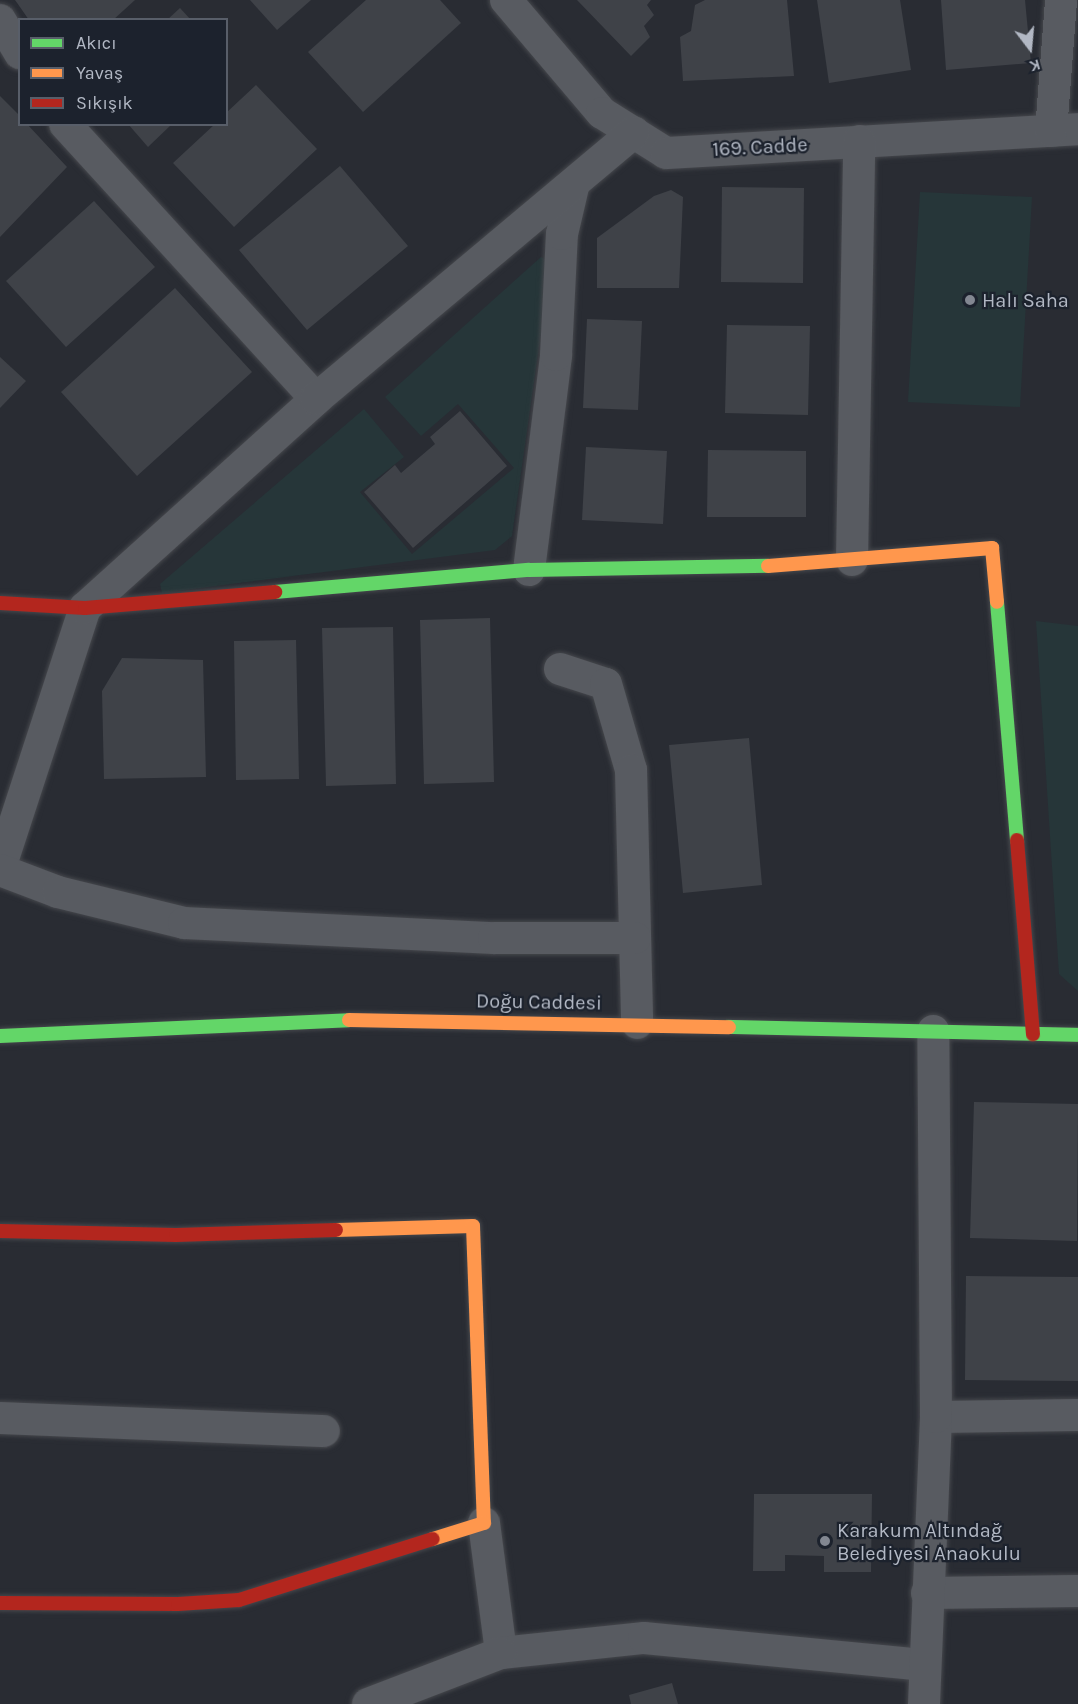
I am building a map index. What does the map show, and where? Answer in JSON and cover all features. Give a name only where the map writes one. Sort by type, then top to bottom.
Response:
[{"type":"street","name":"169. Cadde","points":[[506,0],[602,113],[666,153],[1064,130]]},
{"type":"street","points":[[1060,0],[1064,130]]},
{"type":"street","points":[[0,20],[18,50]]},
{"type":"street","points":[[67,126],[316,399]]},
{"type":"street","points":[[634,132],[316,399],[85,608],[0,869],[58,892],[183,923],[494,938],[635,938]]},
{"type":"street","points":[[852,560],[859,141]]},
{"type":"street","points":[[529,570],[556,355],[562,234],[574,183]]},
{"type":"street","points":[[0,603],[85,608],[529,570],[746,568],[992,548],[1033,1034]]},
{"type":"street","points":[[560,669],[606,684],[631,770],[637,1023]]},
{"type":"street","name":"Doğu Caddesi","points":[[0,1036],[363,1019],[637,1023],[1078,1035]]},
{"type":"street","points":[[924,1704],[923,1665],[936,1418],[933,1031]]},
{"type":"street","points":[[0,1231],[176,1235],[473,1226],[484,1522],[501,1653]]},
{"type":"street","points":[[936,1418],[1078,1415]]},
{"type":"street","points":[[0,1418],[324,1431]]},
{"type":"street","points":[[0,1603],[178,1604],[238,1600],[484,1522]]},
{"type":"street","points":[[927,1593],[1078,1591]]},
{"type":"street","points":[[368,1704],[501,1653],[644,1638],[923,1665]]},
{"type":"shaded area","name":"Halı Saha","points":[[920,192],[1032,197],[1020,407],[908,402]]},
{"type":"shaded area","points":[[541,257],[551,262],[512,536],[495,550],[162,593],[160,584],[364,409],[404,457],[360,492],[412,554],[514,468],[458,404],[421,436],[385,397]]},
{"type":"shaded area","points":[[1036,621],[1078,626],[1078,991],[1059,974]]},
{"type":"building","points":[[15,0],[135,0],[115,18],[28,18]]},
{"type":"building","points":[[250,0],[311,0],[277,30]]},
{"type":"building","points":[[366,0],[440,0],[461,23],[363,112],[308,52]]},
{"type":"building","points":[[577,0],[651,0],[647,5],[654,15],[644,26],[650,37],[631,56]]},
{"type":"building","points":[[705,0],[787,0],[794,76],[683,81],[680,37],[691,31],[695,5]]},
{"type":"building","points":[[817,0],[900,0],[911,70],[829,83]]},
{"type":"building","points":[[941,0],[1025,0],[1031,63],[946,70]]},
{"type":"building","points":[[180,8],[189,18],[169,18]]},
{"type":"building","points":[[256,85],[317,149],[234,227],[173,163],[213,126],[228,126],[228,111]]},
{"type":"building","points":[[0,96],[18,114],[18,126],[29,126],[67,167],[0,237]]},
{"type":"building","points":[[130,126],[170,126],[148,147]]},
{"type":"building","points":[[340,166],[408,246],[307,330],[239,250]]},
{"type":"building","points":[[722,187],[804,188],[803,283],[721,282]]},
{"type":"building","points":[[671,190],[683,197],[679,288],[597,288],[597,238],[654,196]]},
{"type":"building","points":[[94,201],[155,267],[66,347],[6,281]]},
{"type":"building","points":[[175,288],[252,372],[137,476],[61,392]]},
{"type":"building","points":[[587,319],[642,321],[638,410],[583,408]]},
{"type":"building","points":[[727,325],[810,326],[808,415],[725,413]]},
{"type":"building","points":[[0,357],[26,381],[0,408]]},
{"type":"building","points":[[460,411],[507,466],[413,548],[364,492],[395,465],[401,473],[435,444],[430,437]]},
{"type":"building","points":[[586,447],[667,451],[663,524],[582,520]]},
{"type":"building","points":[[708,450],[806,451],[806,517],[707,517]]},
{"type":"building","points":[[490,618],[494,782],[424,784],[420,620]]},
{"type":"building","points":[[393,627],[396,784],[326,786],[322,628]]},
{"type":"building","points":[[296,640],[299,779],[236,780],[234,641]]},
{"type":"building","points":[[122,658],[203,660],[206,777],[104,779],[102,691]]},
{"type":"building","points":[[749,738],[762,885],[683,893],[669,745]]},
{"type":"building","points":[[974,1102],[1078,1104],[1077,1241],[970,1238]]},
{"type":"building","points":[[966,1276],[1078,1277],[1078,1381],[965,1380]]},
{"type":"building","points":[[754,1494],[872,1494],[871,1572],[824,1572],[824,1556],[785,1555],[785,1571],[753,1571]]},
{"type":"building","points":[[672,1683],[678,1704],[631,1704],[629,1695]]},
{"type":"traffic: fast","points":[[275,592],[529,570],[768,566]]},
{"type":"traffic: fast","points":[[997,602],[1017,840]]},
{"type":"traffic: fast","points":[[0,1036],[349,1020]]},
{"type":"traffic: fast","points":[[729,1027],[1078,1035]]},
{"type":"traffic: slow","points":[[768,566],[992,548],[997,602]]},
{"type":"traffic: slow","points":[[349,1020],[729,1027]]},
{"type":"traffic: slow","points":[[336,1230],[473,1226],[484,1523],[433,1539]]},
{"type":"traffic: jam","points":[[0,603],[85,608],[275,592]]},
{"type":"traffic: jam","points":[[1017,840],[1033,1034]]},
{"type":"traffic: jam","points":[[0,1231],[176,1235],[336,1230]]},
{"type":"traffic: jam","points":[[0,1603],[178,1604],[239,1600],[433,1539]]},
{"type":"place","name":"Halı Saha","points":[[970,300]]},
{"type":"place","name":"Karakum Altındağ Belediyesi Anaokulu","points":[[825,1541]]}]
